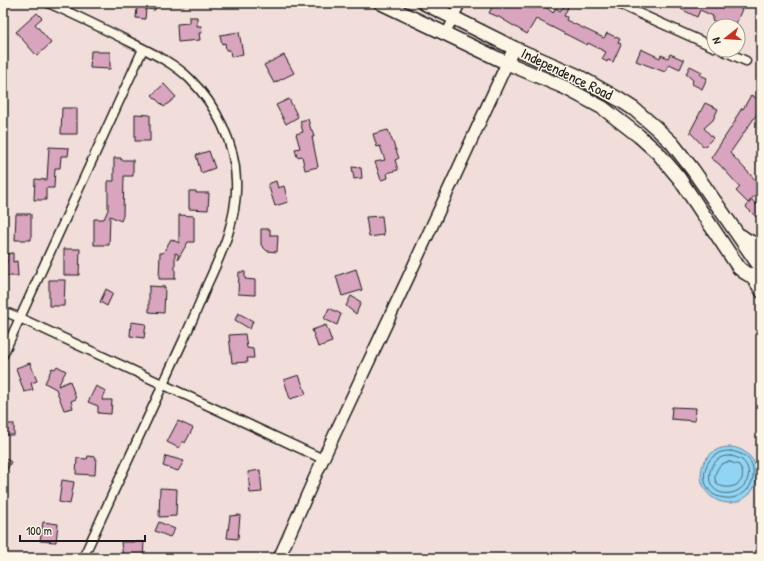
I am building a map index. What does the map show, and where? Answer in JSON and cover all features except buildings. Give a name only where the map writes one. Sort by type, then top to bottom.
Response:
[{"type":"main road","name":"Independence Road","points":[[381,3],[507,63],[566,88],[603,108],[658,153],[679,178],[739,268],[744,272],[755,274]]},
{"type":"main road","name":"Independence Road","points":[[424,3],[514,48],[576,75],[634,109],[672,143],[693,170],[761,268]]},
{"type":"main road","points":[[733,227],[745,239],[761,245]]},
{"type":"street","points":[[48,3],[85,19],[143,49],[178,68],[190,79],[207,100],[221,122],[229,141],[234,160],[236,180],[235,202],[231,224],[221,254],[84,558]]},
{"type":"street","points":[[446,33],[461,3]]},
{"type":"street","points":[[616,3],[706,43]]},
{"type":"street","points":[[279,558],[514,48]]},
{"type":"street","points":[[3,355],[143,49]]},
{"type":"street","points":[[739,58],[746,61]]},
{"type":"street","name":"Independence Road","points":[[755,274],[761,294]]},
{"type":"street","points":[[3,311],[163,384],[323,460]]},
{"type":"water","points":[[724,447],[734,447],[749,455],[755,464],[757,475],[755,486],[749,495],[734,503],[724,503],[713,498],[706,491],[701,480],[701,470],[706,459],[713,452]]}]
